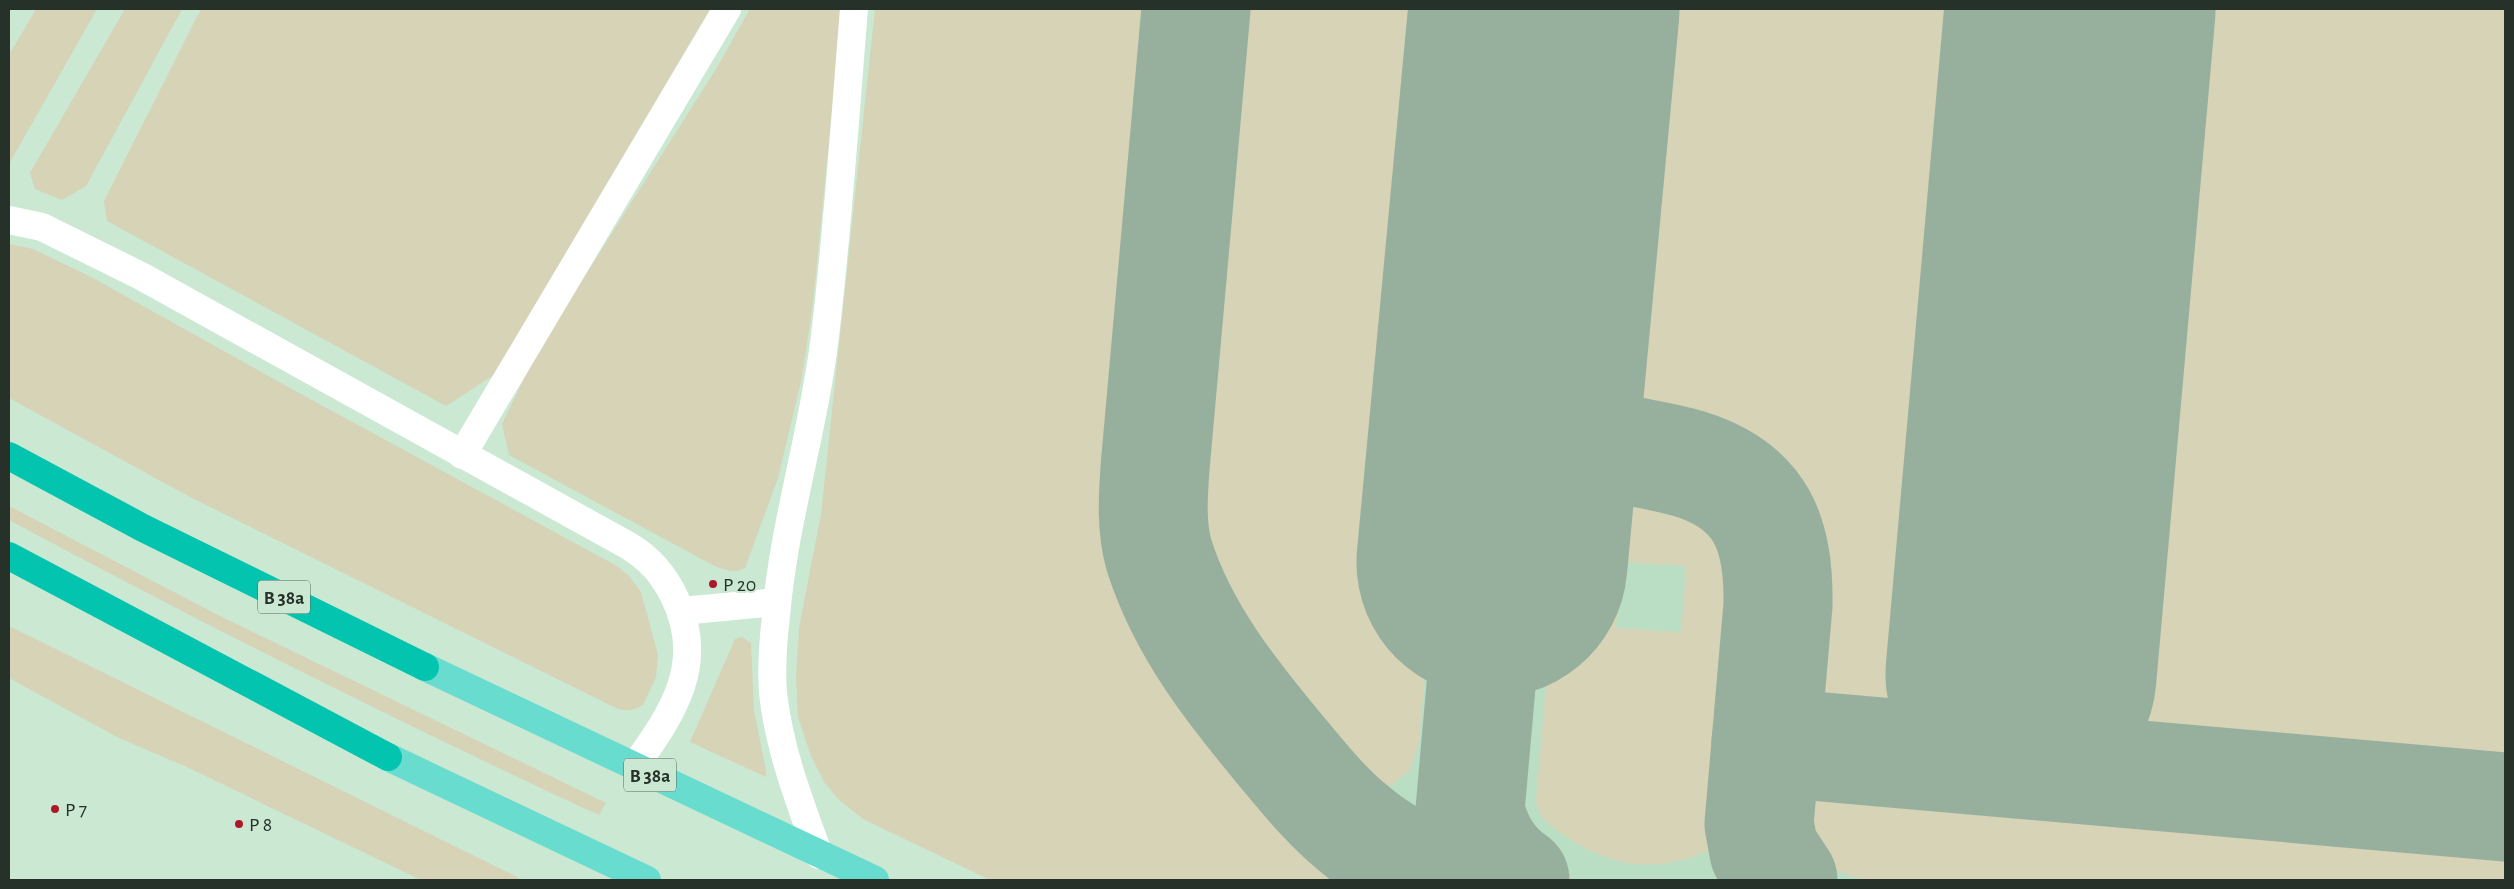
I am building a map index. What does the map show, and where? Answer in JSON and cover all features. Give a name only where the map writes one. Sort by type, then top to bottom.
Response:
[{"type":"highway","name":"B 38a","points":[[9,456],[144,528],[425,667]]},
{"type":"highway","points":[[9,556],[388,757]]},
{"type":"main road","name":"B 38a","points":[[425,667],[875,880]]},
{"type":"main road","points":[[388,757],[647,880]]},
{"type":"lane","points":[[462,455],[727,9]]},
{"type":"lane","points":[[819,855],[795,787],[777,724],[773,691],[773,649],[781,568],[816,401],[825,336],[854,9]]},
{"type":"lane","points":[[9,220],[42,227],[74,241],[209,312],[462,455],[643,554],[654,564],[681,611],[687,641],[687,668],[679,694],[664,726],[634,767]]},
{"type":"lane","points":[[681,611],[777,602]]},
{"type":"shaded area","points":[[36,9],[97,9],[9,164],[9,55]]},
{"type":"shaded area","points":[[125,9],[182,9],[86,186],[62,200],[35,189],[30,173]]},
{"type":"shaded area","points":[[201,9],[710,9],[494,375],[446,406],[107,221],[104,201]]},
{"type":"shaded area","points":[[750,9],[842,9],[813,303],[802,377],[778,478],[745,568],[730,571],[707,562],[509,455],[502,424],[538,350],[716,69]]},
{"type":"shaded area","points":[[875,9],[1166,9],[1126,466],[1122,533],[1130,565],[1146,605],[1190,685],[1221,726],[1331,855],[1365,880],[990,880],[863,819],[838,799],[824,782],[811,756],[798,717],[796,676],[799,628],[821,514]]},
{"type":"shaded area","points":[[985,9],[2505,9],[2505,880],[1064,880]]},
{"type":"shaded area","points":[[1227,9],[1471,9],[1424,555],[1435,556],[1419,744],[1409,771],[1392,785],[1374,785],[1357,780],[1341,770],[1312,741],[1246,658],[1228,630],[1213,598],[1184,515]]},
{"type":"shaded area","points":[[1620,9],[2505,9],[2505,880],[1865,880],[1835,870],[1820,859],[1793,775],[1812,599],[1811,555],[1805,527],[1792,496],[1752,452],[1698,424],[1662,419],[1609,399],[1594,389],[1587,375]]},
{"type":"shaded area","points":[[9,244],[33,249],[93,278],[288,387],[617,566],[629,576],[641,592],[658,655],[656,677],[643,705],[636,709],[628,710],[614,707],[190,497],[9,398]]},
{"type":"shaded area","points":[[1575,483],[1636,488],[1692,500],[1715,512],[1733,530],[1745,556],[1749,591],[1728,821],[1722,839],[1709,850],[1675,862],[1658,864],[1626,863],[1580,846],[1550,824],[1539,811],[1536,799],[1556,568],[1566,568]],"holes":[[[1621,562],[1686,566],[1681,632],[1616,628]]]},
{"type":"shaded area","points":[[9,506],[216,614],[606,803],[599,815],[450,745],[302,672],[9,520]]},
{"type":"shaded area","points":[[9,626],[523,880],[421,880],[189,768],[117,737],[9,678]]},
{"type":"shaded area","points":[[742,637],[751,643],[754,711],[766,777],[690,742],[735,639]]},
{"type":"taxiway","points":[[1196,9],[1155,468],[1154,523],[1159,555],[1181,609],[1211,660],[1245,707],[1333,810],[1363,836],[1386,852],[1424,871],[1451,880]]},
{"type":"taxiway","points":[[1513,348],[1523,404],[1539,422],[1575,438],[1690,464],[1715,474],[1735,486],[1750,500],[1762,517],[1770,536],[1775,557],[1778,580],[1778,605],[1759,824],[1764,851],[1783,880]]},
{"type":"taxiway","points":[[1492,562],[1470,810],[1476,830],[1485,849],[1498,866],[1515,880]]},
{"type":"taxiway","points":[[2013,763],[2021,674]]},
{"type":"taxiway","points":[[1766,742],[2505,807]]},
{"type":"runway","points":[[1492,562],[1544,9]]},
{"type":"runway","points":[[2021,674],[2080,9]]},
{"type":"place","name":"P 20","points":[[713,584]]},
{"type":"place","name":"P 7","points":[[55,809]]},
{"type":"place","name":"P 8","points":[[239,824]]}]
